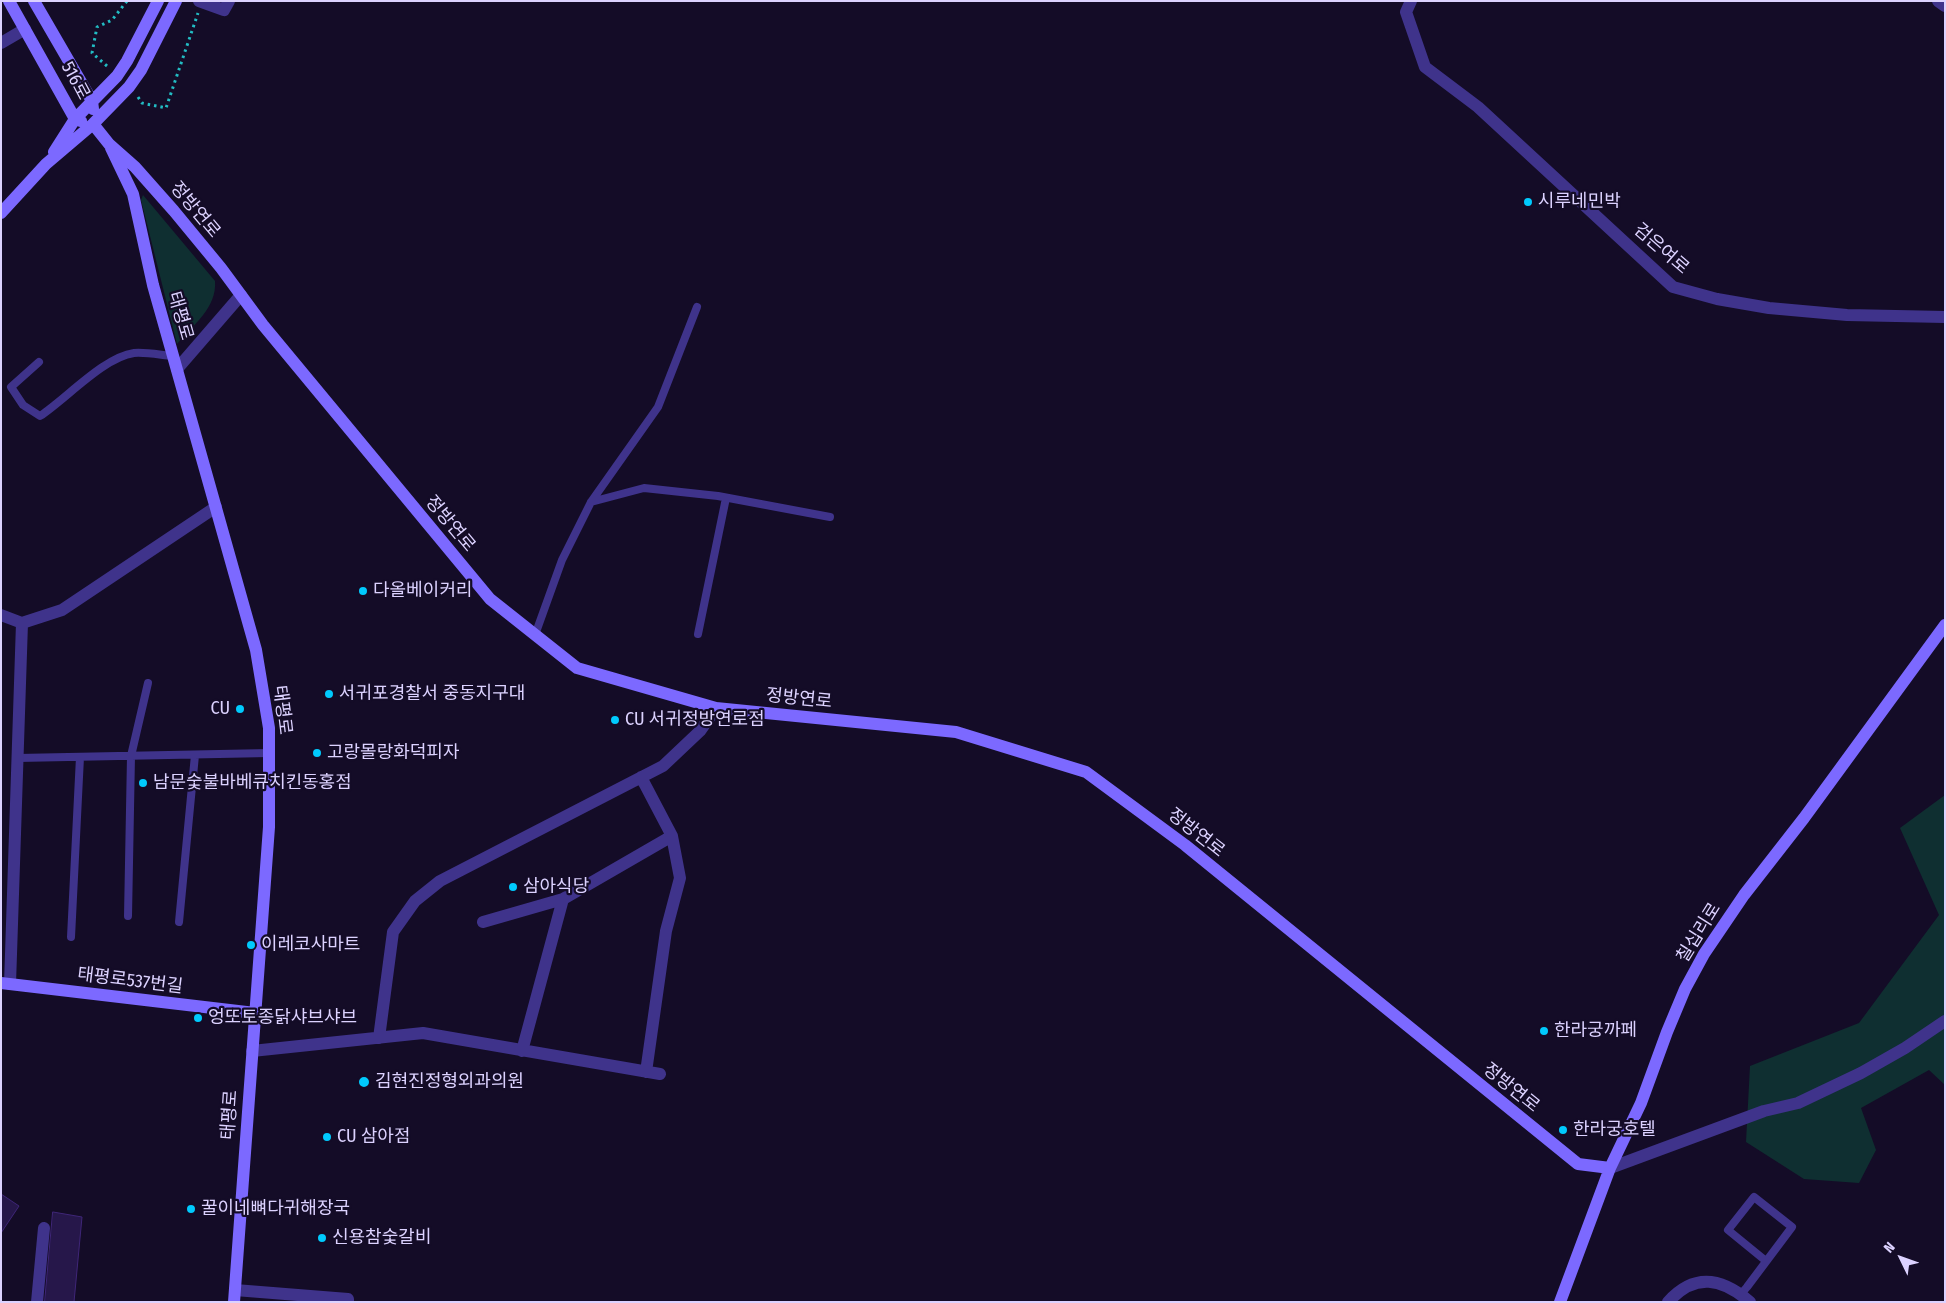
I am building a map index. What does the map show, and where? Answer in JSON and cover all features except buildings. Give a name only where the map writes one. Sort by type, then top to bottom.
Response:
[{"type":"main road","name":"516로","points":[[9,1],[75,119],[93,124],[92,100],[34,1]]},
{"type":"main road","points":[[46,164],[75,119],[117,76],[127,61],[158,1]]},
{"type":"main road","points":[[1,213],[46,164],[93,124],[129,87],[141,70],[176,1]]},
{"type":"main road","name":"정방연로","points":[[93,124],[109,144],[135,167],[174,211],[332,409],[490,599],[577,668],[716,708],[956,732],[1086,772],[1185,845],[1578,1164],[1610,1168]]},
{"type":"main road","name":"태평로","points":[[109,144],[133,194],[153,285],[256,650],[269,728],[269,827],[234,1296]]},
{"type":"main road","name":"칠십리로","points":[[1560,1302],[1610,1168],[1641,1103],[1685,989],[1704,954],[1744,895],[1804,818],[1945,625]]},
{"type":"main road","name":"태평로537번길","points":[[6,983],[255,1013]]},
{"type":"street","points":[[199,1],[224,10],[230,1]]},
{"type":"street","name":"검은여로","points":[[1412,1],[1406,12],[1425,67],[1478,107],[1673,287],[1717,299],[1769,308],[1847,315],[1945,317]]},
{"type":"street","points":[[1938,1],[1945,6]]},
{"type":"street","points":[[1,43],[26,29]]},
{"type":"street","points":[[177,369],[241,295]]},
{"type":"street","points":[[1,615],[22,622],[62,610],[216,507]]},
{"type":"street","points":[[6,983],[18,758],[22,622]]},
{"type":"street","points":[[379,1038],[393,932],[414,901],[440,881],[663,766],[700,730],[716,708]]},
{"type":"street","points":[[641,777],[672,836],[680,878],[666,931],[646,1072]]},
{"type":"street","points":[[482,922],[563,899],[672,836]]},
{"type":"street","points":[[522,1051],[563,899]]},
{"type":"street","points":[[1610,1168],[1764,1112],[1798,1103],[1861,1073],[1905,1048],[1945,1021]]},
{"type":"street","points":[[252,1051],[423,1033],[660,1074]]},
{"type":"street","points":[[37,1302],[44,1228]]},
{"type":"street","points":[[1668,1302],[1687,1286],[1702,1281],[1716,1282],[1746,1298]]},
{"type":"street","points":[[234,1296],[348,1299],[348,1302]]},
{"type":"lane","points":[[536,635],[562,560],[591,502],[658,407],[697,307]]},
{"type":"lane","points":[[39,362],[12,387],[23,404],[40,416],[59,404],[97,370],[124,357],[133,353],[173,356]]},
{"type":"lane","points":[[591,502],[644,488],[726,498],[830,517]]},
{"type":"lane","points":[[698,634],[726,498]]},
{"type":"lane","points":[[128,916],[131,756],[148,683]]},
{"type":"lane","points":[[18,758],[269,753]]},
{"type":"lane","points":[[179,922],[195,754]]},
{"type":"lane","points":[[71,937],[80,756]]},
{"type":"lane","points":[[1746,1298],[1766,1261],[1792,1227],[1754,1197],[1728,1230],[1766,1261]]},
{"type":"green space","points":[[143,195],[215,281],[215,291],[208,308],[177,344],[141,200]]},
{"type":"green space","points":[[1945,795],[1945,1085],[1929,1070],[1861,1108],[1876,1150],[1859,1183],[1804,1179],[1746,1142],[1750,1066],[1859,1023],[1939,915],[1900,828]]},
{"type":"place","name":"시루네민박","points":[[1528,202]]},
{"type":"place","name":"다올베이커리","points":[[363,591]]},
{"type":"place","name":"서귀포경찰서 중동지구대","points":[[329,694]]},
{"type":"place","name":"CU","points":[[240,709]]},
{"type":"place","name":"CU 서귀정방연로점","points":[[615,720]]},
{"type":"place","name":"고랑몰랑화덕피자","points":[[317,753]]},
{"type":"place","name":"남문숯불바베큐치킨동홍점","points":[[143,783]]},
{"type":"place","name":"삼아식당","points":[[513,887]]},
{"type":"place","name":"이레코사마트","points":[[251,945]]},
{"type":"place","name":"엉또토종닭샤브샤브","points":[[198,1018]]},
{"type":"place","name":"한라궁까페","points":[[1544,1031]]},
{"type":"place","name":"김현진정형외과의원","points":[[364,1082]]},
{"type":"place","name":"한라궁호텔","points":[[1563,1130]]},
{"type":"place","name":"CU 삼아점","points":[[327,1137]]},
{"type":"place","name":"꿀이네뼈다귀해장국","points":[[191,1209]]},
{"type":"place","name":"신용참숯갈비","points":[[322,1238]]}]
